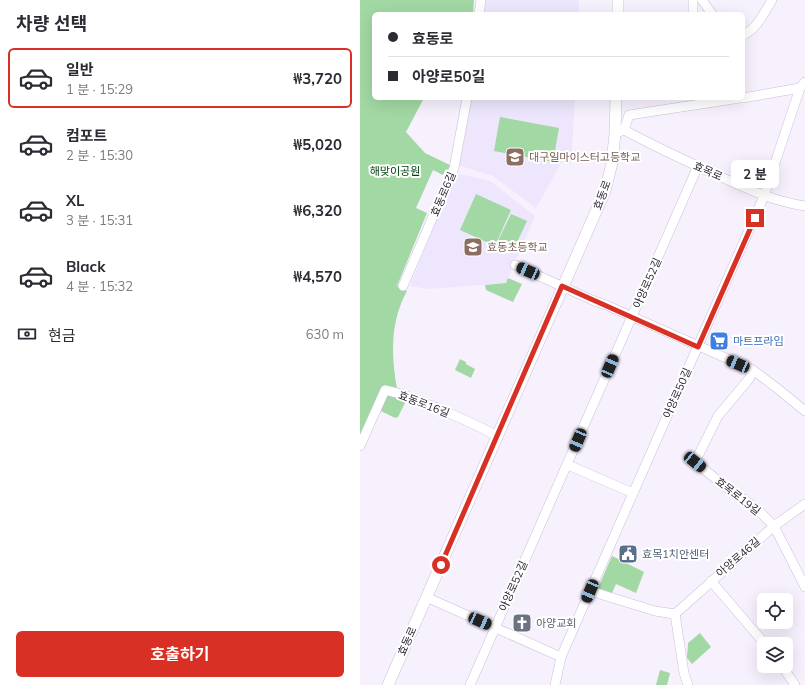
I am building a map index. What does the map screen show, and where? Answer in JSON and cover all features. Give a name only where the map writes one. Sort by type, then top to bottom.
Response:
[{"type":"main road","points":[[618,0],[618,12]]},
{"type":"main road","name":"효동로","points":[[388,685],[605,191],[620,132],[616,100]]},
{"type":"street","points":[[479,12],[481,0]]},
{"type":"street","points":[[693,0],[693,12]]},
{"type":"street","points":[[702,0],[711,12]]},
{"type":"street","points":[[745,35],[750,32],[756,25],[772,0]]},
{"type":"street","points":[[745,97],[803,85]]},
{"type":"street","name":"아양로50길","points":[[555,685],[561,657],[764,196],[803,85]]},
{"type":"street","name":"효동로6길","points":[[403,286],[454,168],[467,100]]},
{"type":"street","points":[[691,102],[716,100]]},
{"type":"street","name":"효동로","points":[[620,132],[629,115],[691,102]]},
{"type":"street","name":"효목로","points":[[620,132],[764,196],[782,202],[805,206]]},
{"type":"street","name":"아양로52길","points":[[470,685],[568,465],[698,166]]},
{"type":"street","points":[[515,265],[753,370],[805,411]]},
{"type":"street","name":"효목로19길","points":[[753,370],[749,379],[718,416],[695,462],[731,492],[756,508],[774,526],[805,586]]},
{"type":"street","name":"효동로16길","points":[[360,446],[385,390],[400,393],[428,404],[497,436]]},
{"type":"street","points":[[568,465],[633,493]]},
{"type":"street","name":"아양로46길","points":[[675,614],[774,526],[805,504]]},
{"type":"street","points":[[711,582],[759,637]]},
{"type":"street","points":[[590,591],[655,611],[675,614],[684,673],[688,685]]},
{"type":"street","points":[[426,597],[561,657]]},
{"type":"street","points":[[787,673],[795,685]]},
{"type":"shaded area","points":[[486,0],[579,0],[579,12],[483,12]]},
{"type":"shaded area","name":"대구일마이스터고등학교","points":[[469,100],[575,100],[571,164],[562,162],[536,208],[493,176],[458,165]]},
{"type":"shaded area","name":"효동초등학교","points":[[455,173],[490,181],[535,216],[506,283],[428,289],[410,286]]},
{"type":"green space","name":"해맞이공원","points":[[360,0],[474,0],[473,12],[372,12],[372,100],[423,100],[406,132],[425,153],[452,166],[449,172],[445,170],[443,175],[433,170],[416,208],[427,213],[397,286],[407,291],[397,315],[393,339],[397,389],[385,386],[360,441]]},
{"type":"green space","points":[[500,117],[559,128],[553,162],[494,151]]},
{"type":"green space","points":[[476,194],[511,210],[495,246],[460,230]]},
{"type":"green space","points":[[511,214],[527,221],[512,253],[496,245]]},
{"type":"green space","points":[[508,278],[522,284],[513,302],[486,290],[485,285],[506,283]]},
{"type":"green space","points":[[460,359],[475,369],[471,378],[455,370]]},
{"type":"green space","points":[[386,394],[407,399],[398,417],[395,418],[379,410]]},
{"type":"green space","points":[[612,556],[644,572],[636,593],[616,584],[612,593],[598,588]]},
{"type":"green space","points":[[700,633],[711,647],[692,664],[687,658],[688,643]]},
{"type":"green space","points":[[660,670],[670,673],[667,685],[656,685]]},
{"type":"place","name":"대구일마이스터고등학교","points":[[515,157]]},
{"type":"place","name":"효동초등학교","points":[[473,247]]},
{"type":"place","name":"마트프라임","points":[[719,341]]},
{"type":"place","name":"효목1치안센터","points":[[628,554]]},
{"type":"place","name":"아양교회","points":[[522,623]]},
{"type":"route","points":[[441,565],[562,286],[698,347],[755,218]]}]
